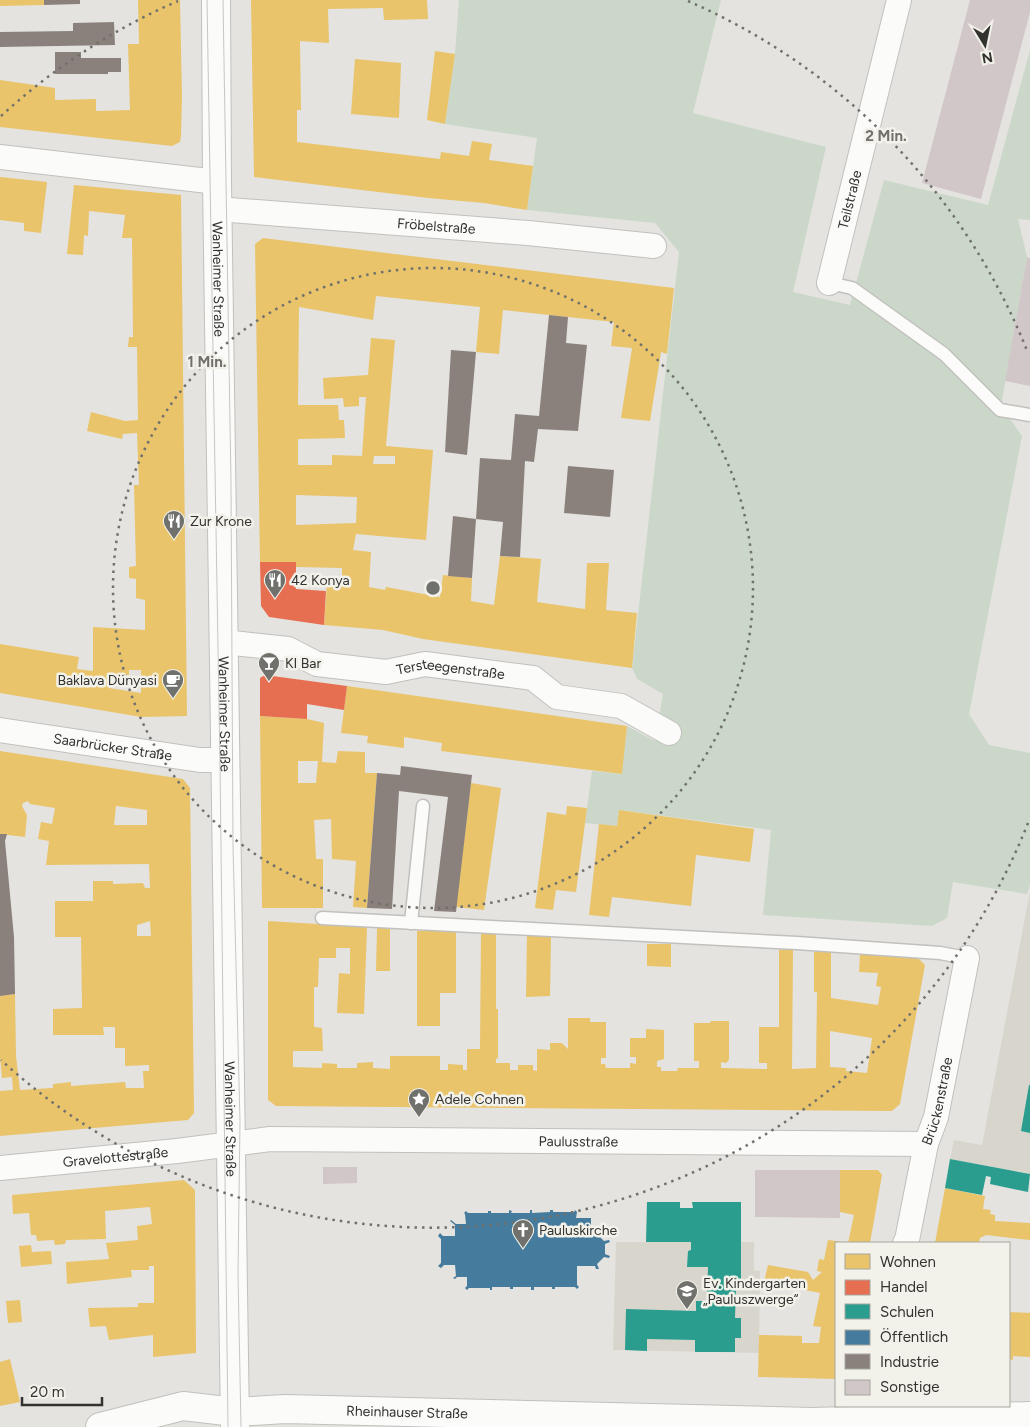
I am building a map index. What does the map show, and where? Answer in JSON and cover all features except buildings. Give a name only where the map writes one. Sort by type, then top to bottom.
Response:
[{"type":"street","name":"Wanheimer Straße","points":[[216,0],[217,210],[235,1420]]},
{"type":"street","name":"Teilstraße","points":[[829,282],[899,0]]},
{"type":"street","points":[[0,157],[217,182]]},
{"type":"street","name":"Fröbelstraße","points":[[217,210],[528,234],[654,246]]},
{"type":"street","name":"Tersteegenstraße","points":[[224,642],[288,649],[317,664],[386,672],[425,664],[533,678],[557,697],[622,706],[669,733]]},
{"type":"street","name":"Saarbrücker Straße","points":[[0,730],[200,760],[226,760]]},
{"type":"street","name":"Brückenstraße","points":[[906,1242],[926,1144],[936,1117],[967,958]]},
{"type":"street","name":"Paulusstraße","points":[[231,1144],[279,1140],[926,1144]]},
{"type":"street","name":"Gravelottestraße","points":[[0,1168],[231,1144]]},
{"type":"street","points":[[100,1427],[183,1406],[235,1420]]},
{"type":"street","name":"Rheinhauser Straße","points":[[235,1420],[285,1409],[581,1422],[812,1422],[865,1418],[1030,1416]]},
{"type":"street","points":[[198,1427],[235,1420]]},
{"type":"lane","points":[[829,282],[852,288],[944,354],[1000,410],[1030,415]]},
{"type":"lane","points":[[411,923],[423,806]]},
{"type":"lane","points":[[322,918],[797,943],[940,953],[967,958]]},
{"type":"shaded area","points":[[1030,891],[1030,1174],[950,1159],[954,1140],[982,1145]]},
{"type":"shaded area","name":"Ev. Kindergarten „Pauluszwerge“","points":[[616,1242],[754,1242],[754,1270],[760,1271],[759,1353],[613,1350]]},
{"type":"green space","points":[[459,0],[721,0],[693,113],[826,147],[793,292],[850,305],[884,180],[988,205],[1030,50],[1030,220],[1018,219],[1027,257],[1001,406],[1022,436],[969,714],[989,745],[1030,753],[1030,885],[1027,894],[953,882],[947,918],[932,926],[763,915],[771,830],[619,810],[617,826],[585,823],[592,771],[621,774],[627,726],[655,741],[663,694],[637,679],[632,668],[679,252],[655,223],[527,210],[537,138],[445,124],[455,54]]},
{"type":"tram line","points":[[207,0],[220,764],[228,1427]]},
{"type":"tram line","points":[[223,0],[231,483],[233,846],[240,1122],[238,1274],[241,1427]]},
{"type":"place","name":"Zur Krone","points":[[174,540]]},
{"type":"place","name":"42 Konya","points":[[275,599]]},
{"type":"place","name":"KI Bar","points":[[269,682]]},
{"type":"place","name":"Baklava Dünyasi","points":[[173,699]]},
{"type":"place","name":"Adele Cohnen","points":[[419,1118]]},
{"type":"place","name":"Pauluskirche","points":[[523,1249]]},
{"type":"place","name":"Ev. Kindergarten „Pauluszwerge“","points":[[687,1310]]}]
